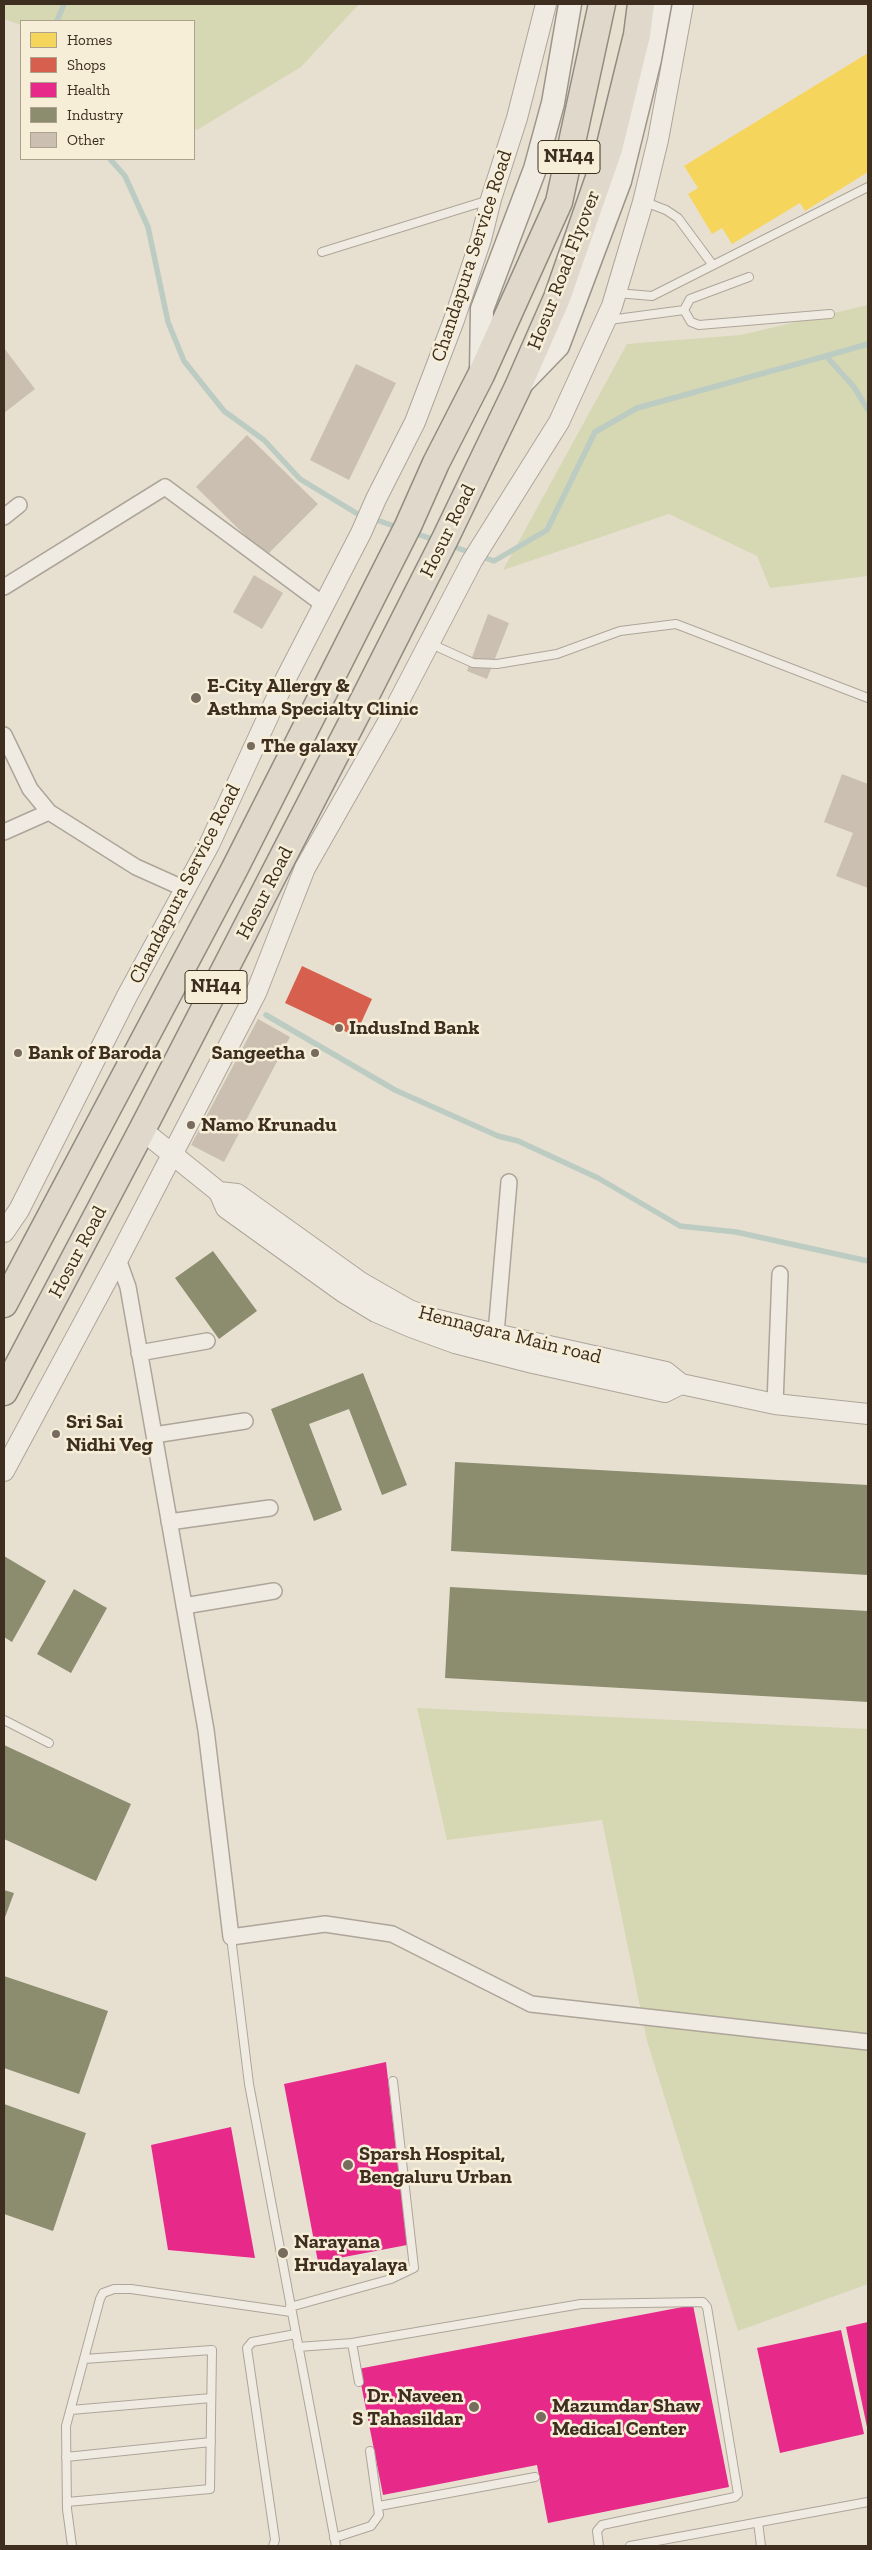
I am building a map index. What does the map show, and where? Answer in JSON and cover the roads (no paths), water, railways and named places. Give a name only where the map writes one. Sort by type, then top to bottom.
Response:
[{"type":"highway","name":"Hosur Road Flyover","points":[[480,374],[559,202],[602,4]]},
{"type":"highway","name":"Hosur Road Flyover","points":[[517,389],[556,298],[609,149],[638,35],[641,4]]},
{"type":"highway","name":"Hosur Road","points":[[4,1304],[234,870],[408,526],[436,463],[480,374]]},
{"type":"highway","name":"Hosur Road","points":[[4,1392],[142,1130],[424,581],[517,389]]},
{"type":"main road","points":[[480,374],[482,309],[535,169],[553,103],[570,4]]},
{"type":"main road","points":[[517,389],[558,346],[620,181],[650,59],[660,4]]},
{"type":"street","name":"Chandapura Service Road","points":[[4,1232],[19,1210],[127,996],[209,845],[284,682],[361,533],[415,422],[454,320],[481,239],[491,199],[517,118],[546,4]]},
{"type":"street","points":[[4,1471],[118,1259],[256,993],[305,868],[388,722],[463,577],[559,422],[615,293],[643,202],[658,140],[684,4]]},
{"type":"street","points":[[4,587],[165,487],[324,605]]},
{"type":"street","points":[[4,517],[19,505]]},
{"type":"street","points":[[4,735],[30,789],[49,812],[136,867],[185,888]]},
{"type":"street","points":[[4,832],[49,812]]},
{"type":"street","name":"Hennagara Main road","points":[[142,1130],[172,1152],[219,1192],[237,1194],[360,1282],[394,1303],[495,1343],[666,1372],[682,1384],[775,1404],[868,1414]]},
{"type":"street","points":[[495,1343],[509,1182]]},
{"type":"street","points":[[118,1259],[128,1287],[206,1730],[231,1937],[326,1924],[392,1934],[531,2004],[868,2042]]},
{"type":"street","points":[[775,1404],[780,1274]]},
{"type":"street","points":[[139,1353],[207,1341]]},
{"type":"street","points":[[154,1435],[245,1421]]},
{"type":"street","points":[[169,1522],[270,1508]]},
{"type":"street","points":[[184,1606],[274,1591]]},
{"type":"lane","points":[[615,293],[652,296],[712,264],[868,187]]},
{"type":"lane","points":[[322,252],[491,199]]},
{"type":"lane","points":[[643,202],[666,210],[678,218],[712,264]]},
{"type":"lane","points":[[684,310],[690,299],[748,278]]},
{"type":"lane","points":[[684,310],[691,322],[699,325],[830,314]]},
{"type":"lane","points":[[604,321],[684,310]]},
{"type":"lane","points":[[429,643],[473,664],[497,664],[557,654],[629,629],[676,624],[868,698]]},
{"type":"lane","points":[[4,1720],[49,1743]]},
{"type":"lane","points":[[231,1937],[249,2084],[335,2542],[371,2526],[379,2515],[370,2451]]},
{"type":"lane","points":[[72,2546],[67,2502],[66,2426],[103,2293],[114,2289],[131,2289],[291,2309],[391,2279],[414,2268],[393,2081]]},
{"type":"lane","points":[[298,2347],[352,2343],[581,2304],[703,2302],[707,2307],[738,2494],[735,2497],[602,2525],[597,2531],[599,2546]]},
{"type":"lane","points":[[273,2546],[276,2540],[247,2348],[252,2342],[296,2334]]},
{"type":"lane","points":[[352,2343],[359,2382]]},
{"type":"lane","points":[[67,2502],[210,2489],[212,2350],[84,2359]]},
{"type":"lane","points":[[71,2410],[211,2398]]},
{"type":"lane","points":[[66,2457],[211,2442]]},
{"type":"lane","points":[[379,2506],[535,2477]]},
{"type":"lane","points":[[630,2546],[868,2502]]},
{"type":"lane","points":[[758,2522],[761,2546]]},
{"type":"waterway","points":[[57,20],[64,4]]},
{"type":"waterway","points":[[111,160],[125,176],[148,227],[168,322],[184,361],[224,411],[264,440],[300,479],[356,513],[400,528]]},
{"type":"waterway","points":[[826,356],[868,344]]},
{"type":"waterway","points":[[449,545],[494,561],[547,530],[595,432],[637,408],[826,356],[854,387],[868,410]]},
{"type":"waterway","points":[[411,532],[438,541]]},
{"type":"waterway","points":[[266,1015],[395,1090],[498,1136],[518,1141],[598,1178],[680,1226],[736,1232],[868,1261]]},
{"type":"place","name":"E-City Allergy & Asthma Specialty Clinic","points":[[196,698]]},
{"type":"place","name":"The galaxy","points":[[251,746]]},
{"type":"place","name":"IndusInd Bank","points":[[339,1028]]},
{"type":"place","name":"Bank of Baroda","points":[[18,1053]]},
{"type":"place","name":"Sangeetha","points":[[315,1053]]},
{"type":"place","name":"Namo Krunadu","points":[[191,1125]]},
{"type":"place","name":"Sri Sai Nidhi Veg","points":[[56,1434]]},
{"type":"place","name":"Sparsh Hospital, Bengaluru Urban","points":[[348,2165]]},
{"type":"place","name":"Narayana Hrudayalaya","points":[[283,2253]]},
{"type":"place","name":"Dr. Naveen S Tahasildar","points":[[474,2407]]},
{"type":"place","name":"Mazumdar Shaw Medical Center","points":[[541,2417]]}]
